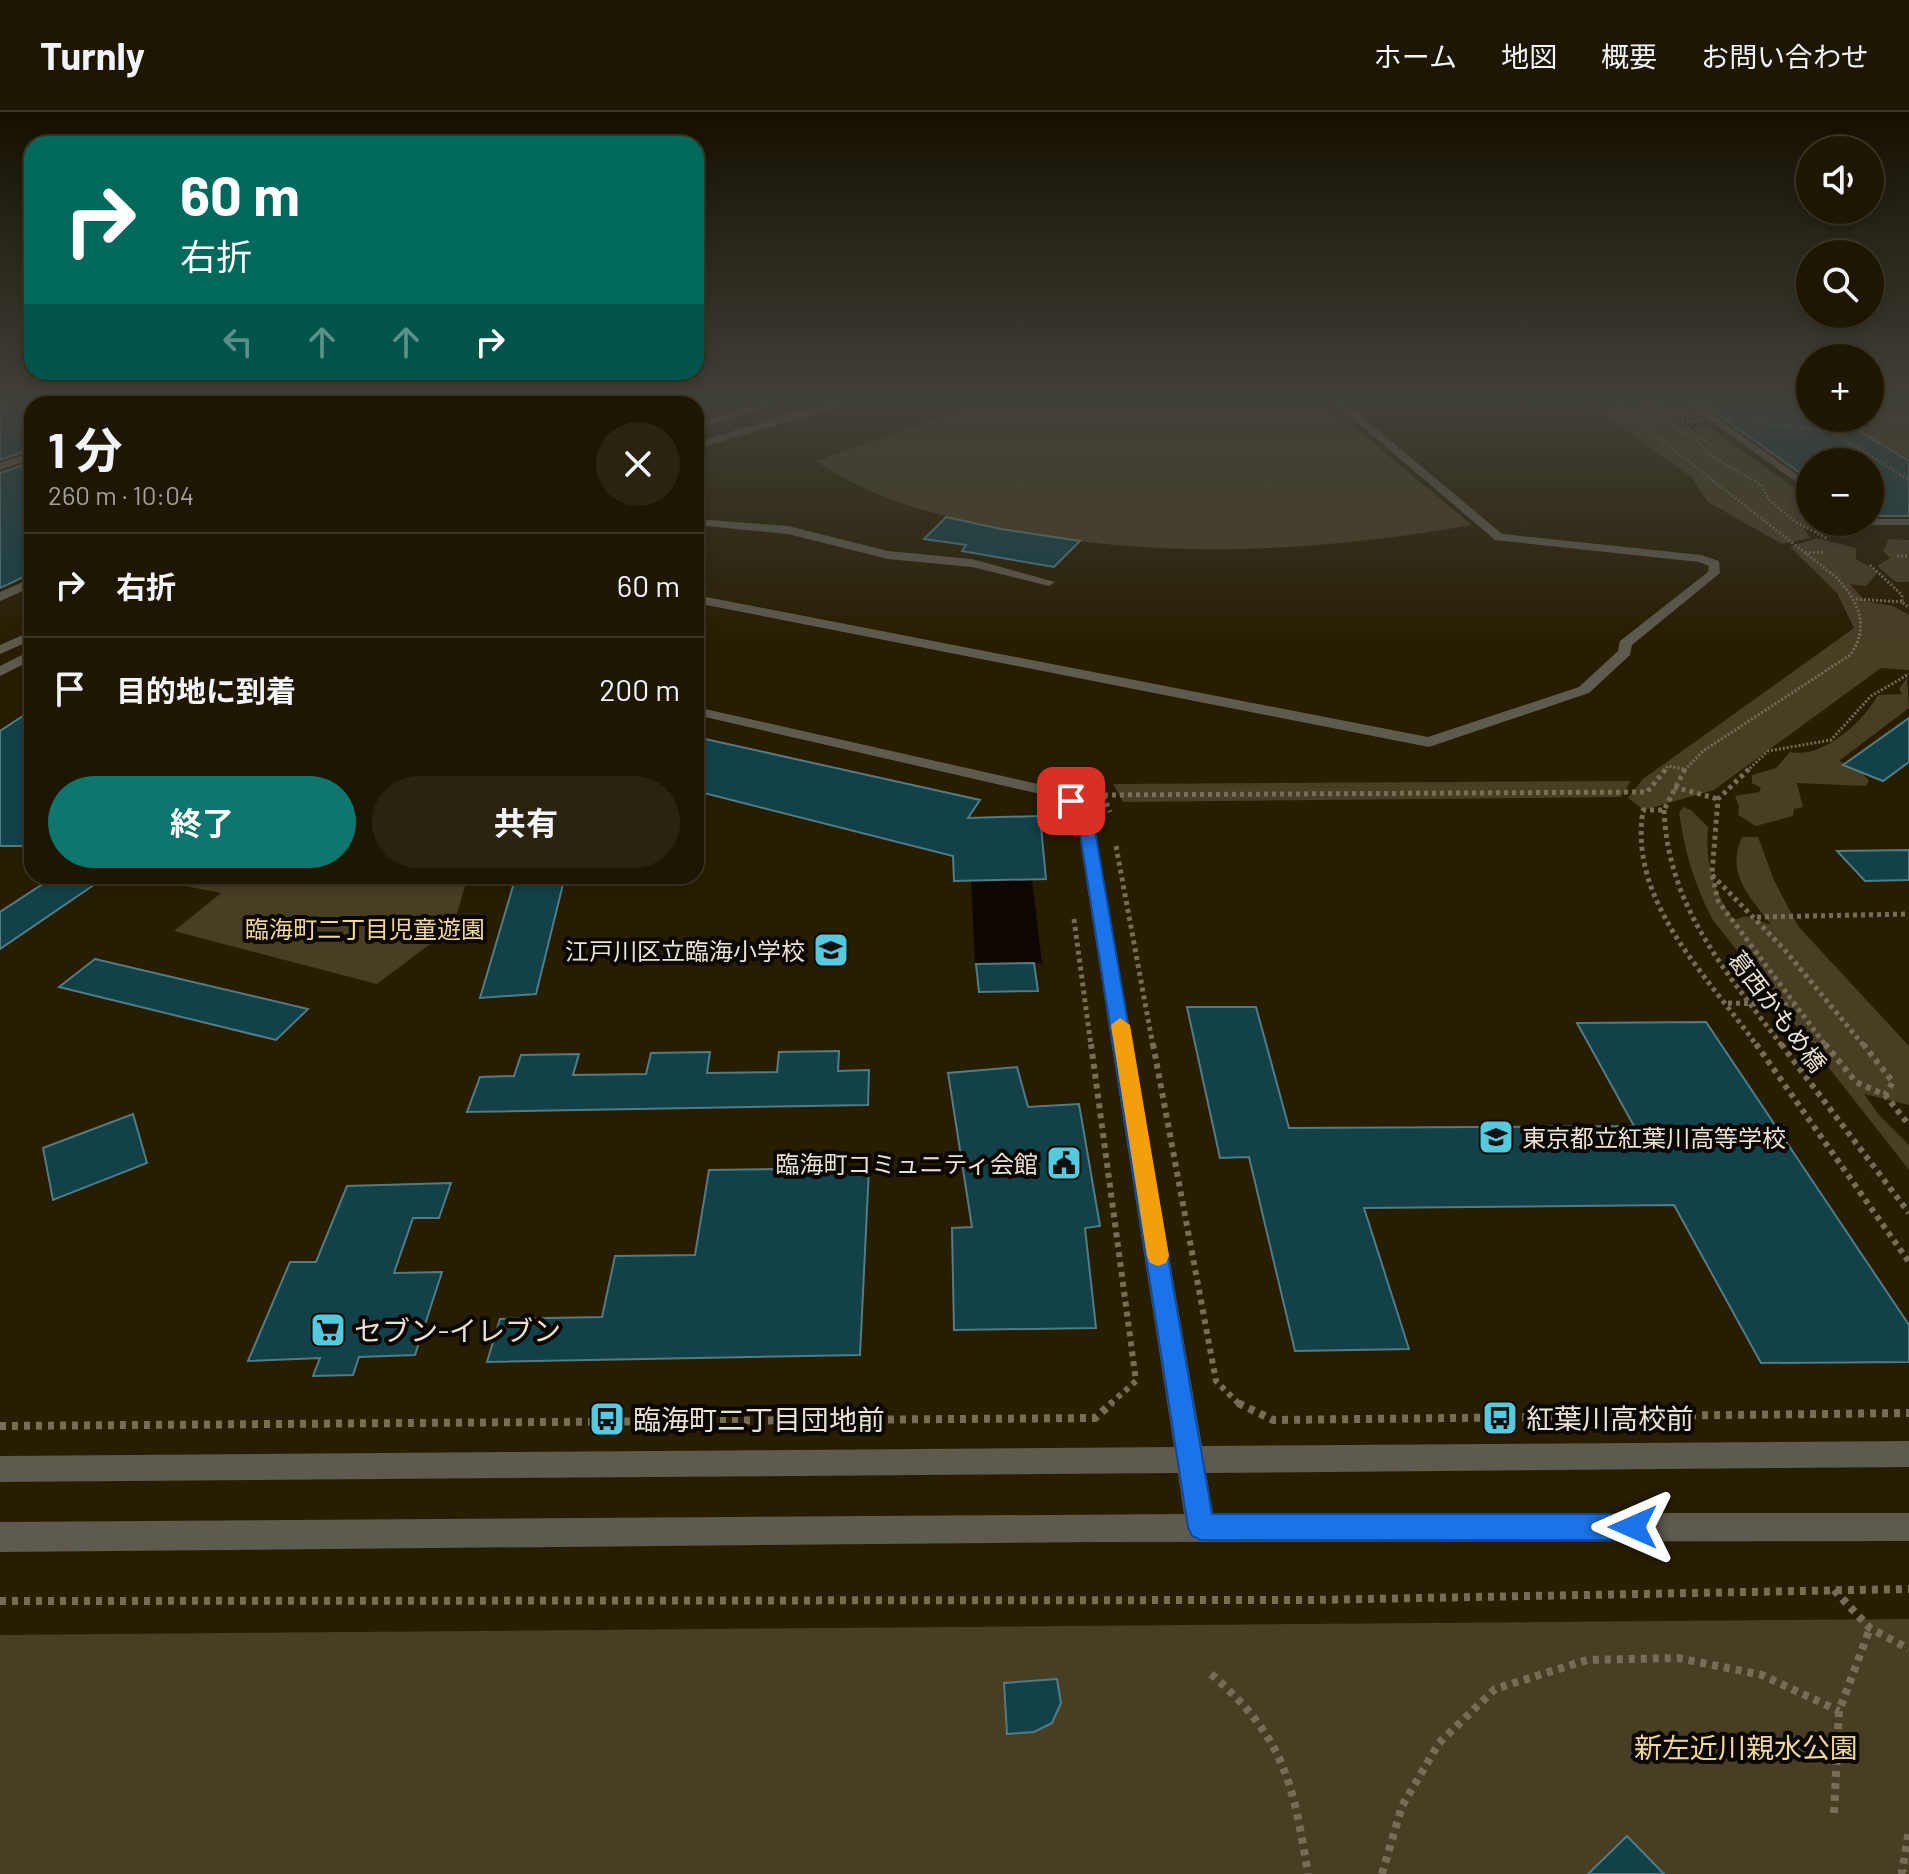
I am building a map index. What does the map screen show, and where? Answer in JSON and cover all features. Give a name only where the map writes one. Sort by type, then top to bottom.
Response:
[{"type":"street","points":[[704,601],[1429,742],[1584,690],[1625,652],[1625,644],[1714,573],[1715,564],[1701,559],[1499,537],[1433,481]]},
{"type":"street","points":[[1884,522],[1909,522]]},
{"type":"street","points":[[704,525],[788,530],[888,555],[972,563],[1049,582],[1001,582],[887,562],[797,538],[704,525]]},
{"type":"street","points":[[0,600],[24,586]]},
{"type":"street","points":[[0,600],[24,596]]},
{"type":"street","points":[[0,650],[24,639]]},
{"type":"street","points":[[0,672],[24,658]]},
{"type":"street","points":[[704,713],[1045,790],[1071,801],[1084,813],[1201,1527]]},
{"type":"street","points":[[0,1469],[1909,1454]]},
{"type":"street","points":[[0,1537],[1201,1527],[1909,1527]]},
{"type":"path","points":[[1713,481],[1836,577],[1855,599],[1864,630],[1860,644],[1850,655],[1703,751],[1685,769],[1664,810],[1643,810],[1639,835],[1654,898],[1672,931],[1727,1003],[1909,1262]]},
{"type":"path","points":[[1755,481],[1761,485],[1770,501],[1796,522],[1828,539]]},
{"type":"path","points":[[1804,553],[1823,552]]},
{"type":"path","points":[[1897,556],[1909,556]]},
{"type":"path","points":[[1870,565],[1902,595],[1902,602]]},
{"type":"path","points":[[1855,599],[1902,602],[1909,608]]},
{"type":"path","points":[[1909,674],[1871,696],[1831,740],[1768,751],[1718,799],[1712,874],[1718,901],[1793,1005],[1856,1082],[1885,1095],[1909,1125]]},
{"type":"path","points":[[1092,791],[1103,795],[1190,792],[1243,795],[1336,790],[1398,794],[1647,792],[1668,766],[1685,769]]},
{"type":"path","points":[[1674,787],[1718,799]]},
{"type":"path","points":[[1103,795],[1111,819]]},
{"type":"path","name":"葛西かもめ橋","points":[[1664,810],[1664,839],[1670,873],[1686,910],[1710,950],[1909,1213]]},
{"type":"path","points":[[1114,835],[1216,1381],[1240,1405],[1273,1420],[1909,1413]]},
{"type":"path","points":[[1712,874],[1756,917],[1811,979],[1893,1082],[1885,1095]]},
{"type":"path","points":[[0,1426],[1095,1418],[1136,1381],[1072,905]]},
{"type":"path","points":[[1756,917],[1909,914]]},
{"type":"path","points":[[1727,1003],[1793,1005]]},
{"type":"path","points":[[1833,1589],[1870,1628],[1909,1649]]},
{"type":"path","points":[[0,1601],[1312,1600],[1909,1589]]},
{"type":"path","points":[[1834,1813],[1839,1711],[1870,1628]]},
{"type":"path","points":[[1382,1874],[1402,1806],[1439,1743],[1495,1689],[1587,1660],[1678,1658],[1762,1675],[1839,1711]]},
{"type":"path","points":[[1211,1674],[1239,1698],[1268,1733],[1287,1777],[1308,1874]]},
{"type":"path","points":[[1905,1874],[1902,1872],[1909,1830]]},
{"type":"green space","points":[[851,481],[1419,481],[1472,525],[1410,535],[1287,547],[1225,549],[1102,544],[979,524],[894,500]]},
{"type":"green space","points":[[1694,481],[1785,481],[1796,489],[1796,536],[1810,538],[1782,544],[1708,502]]},
{"type":"green space","points":[[1817,538],[1856,548],[1856,559],[1878,572],[1866,586],[1850,584],[1865,601],[1893,606],[1909,615],[1909,670],[1881,668],[1714,790],[1644,810],[1628,798],[1643,779],[1854,628],[1837,593],[1790,547]]},
{"type":"green space","points":[[1889,539],[1909,540],[1909,582],[1896,582],[1877,566],[1890,558],[1883,551]]},
{"type":"green space","points":[[1907,678],[1909,708],[1839,761],[1857,768],[1869,781],[1866,786],[1797,783],[1803,807],[1794,809],[1793,816],[1756,826],[1738,815],[1735,796],[1759,792],[1761,788],[1752,783],[1752,775],[1776,768],[1790,752],[1816,750],[1841,736],[1863,716],[1878,695],[1902,694],[1899,689]]},
{"type":"green space","points":[[1631,781],[1621,797],[1123,802],[1113,784]]},
{"type":"green space","points":[[1683,807],[1691,810],[1708,827],[1712,876],[1734,920],[1745,916],[1771,925],[1738,874],[1738,851],[1742,837],[1758,837],[1774,880],[1798,926],[1909,1046],[1909,1105],[1864,1094],[1879,1115],[1909,1145],[1909,1170],[1713,920],[1687,855],[1679,813]]},
{"type":"green space","name":"臨海町二丁目児童遊園","points":[[175,884],[466,884],[453,927],[377,984],[174,931],[221,893]]},
{"type":"green space","name":"新左近川親水公園","points":[[1909,1619],[1909,1874],[0,1874],[0,1635]]},
{"type":"shaded area","points":[[971,880],[1032,880],[1042,963],[975,964]]},
{"type":"building","points":[[0,481],[24,481],[24,577],[0,588]]},
{"type":"building","points":[[1884,481],[1909,481],[1909,516],[1884,516]]},
{"type":"building","points":[[946,517],[1080,541],[1054,567],[962,551],[966,545],[924,539]]},
{"type":"building","points":[[24,715],[24,846],[0,846],[0,731]]},
{"type":"building","points":[[1909,718],[1909,762],[1883,781],[1843,765]]},
{"type":"building","points":[[704,739],[980,800],[968,818],[1040,816],[1046,879],[954,881],[953,856],[704,793]]},
{"type":"building","points":[[1909,850],[1909,880],[1865,881],[1837,851]]},
{"type":"building","points":[[43,884],[95,884],[0,949],[0,912]]},
{"type":"building","points":[[514,884],[563,884],[536,994],[480,998]]},
{"type":"building","points":[[95,959],[308,1009],[276,1040],[59,987]]},
{"type":"building","points":[[1034,963],[1038,991],[979,992],[976,964]]},
{"type":"building","points":[[1187,1007],[1256,1007],[1289,1128],[1634,1126],[1577,1023],[1706,1022],[1909,1325],[1909,1362],[1761,1363],[1674,1205],[1364,1208],[1409,1349],[1295,1351],[1249,1157],[1220,1158]]},
{"type":"building","points":[[839,1051],[838,1071],[869,1070],[868,1105],[467,1112],[480,1077],[514,1076],[521,1055],[579,1054],[573,1075],[646,1074],[651,1053],[710,1052],[707,1073],[777,1072],[779,1052]]},
{"type":"building","name":"臨海町コミュニティ会館","points":[[1017,1067],[1028,1107],[1079,1104],[1100,1226],[1085,1228],[1096,1328],[954,1330],[952,1228],[972,1227],[948,1073]]},
{"type":"building","points":[[133,1114],[147,1163],[53,1200],[43,1148]]},
{"type":"building","points":[[869,1168],[860,1355],[487,1362],[500,1319],[602,1317],[615,1256],[695,1255],[709,1170]]},
{"type":"building","points":[[451,1183],[439,1218],[413,1218],[394,1273],[442,1272],[415,1355],[359,1357],[353,1375],[313,1376],[320,1358],[248,1361],[290,1262],[316,1262],[347,1186]]},
{"type":"building","points":[[1057,1679],[1061,1703],[1052,1723],[1034,1732],[1007,1734],[1004,1683]]},
{"type":"building","points":[[1627,1836],[1664,1874],[1588,1874]]},
{"type":"slow traffic","points":[[1120,1025],[1158,1256]]},
{"type":"place","name":"江戸川区立臨海小学校","points":[[831,950]]},
{"type":"place","name":"東京都立紅葉川高等学校","points":[[1496,1137]]},
{"type":"place","name":"臨海町コミュニティ会館","points":[[1064,1163]]},
{"type":"place","name":"セブン-イレブン","points":[[328,1330]]},
{"type":"place","name":"紅葉川高校前","points":[[1500,1418]]},
{"type":"place","name":"臨海町二丁目団地前","points":[[607,1419]]},
{"type":"route","points":[[1071,801],[1084,813],[1201,1527],[1633,1527]]}]
